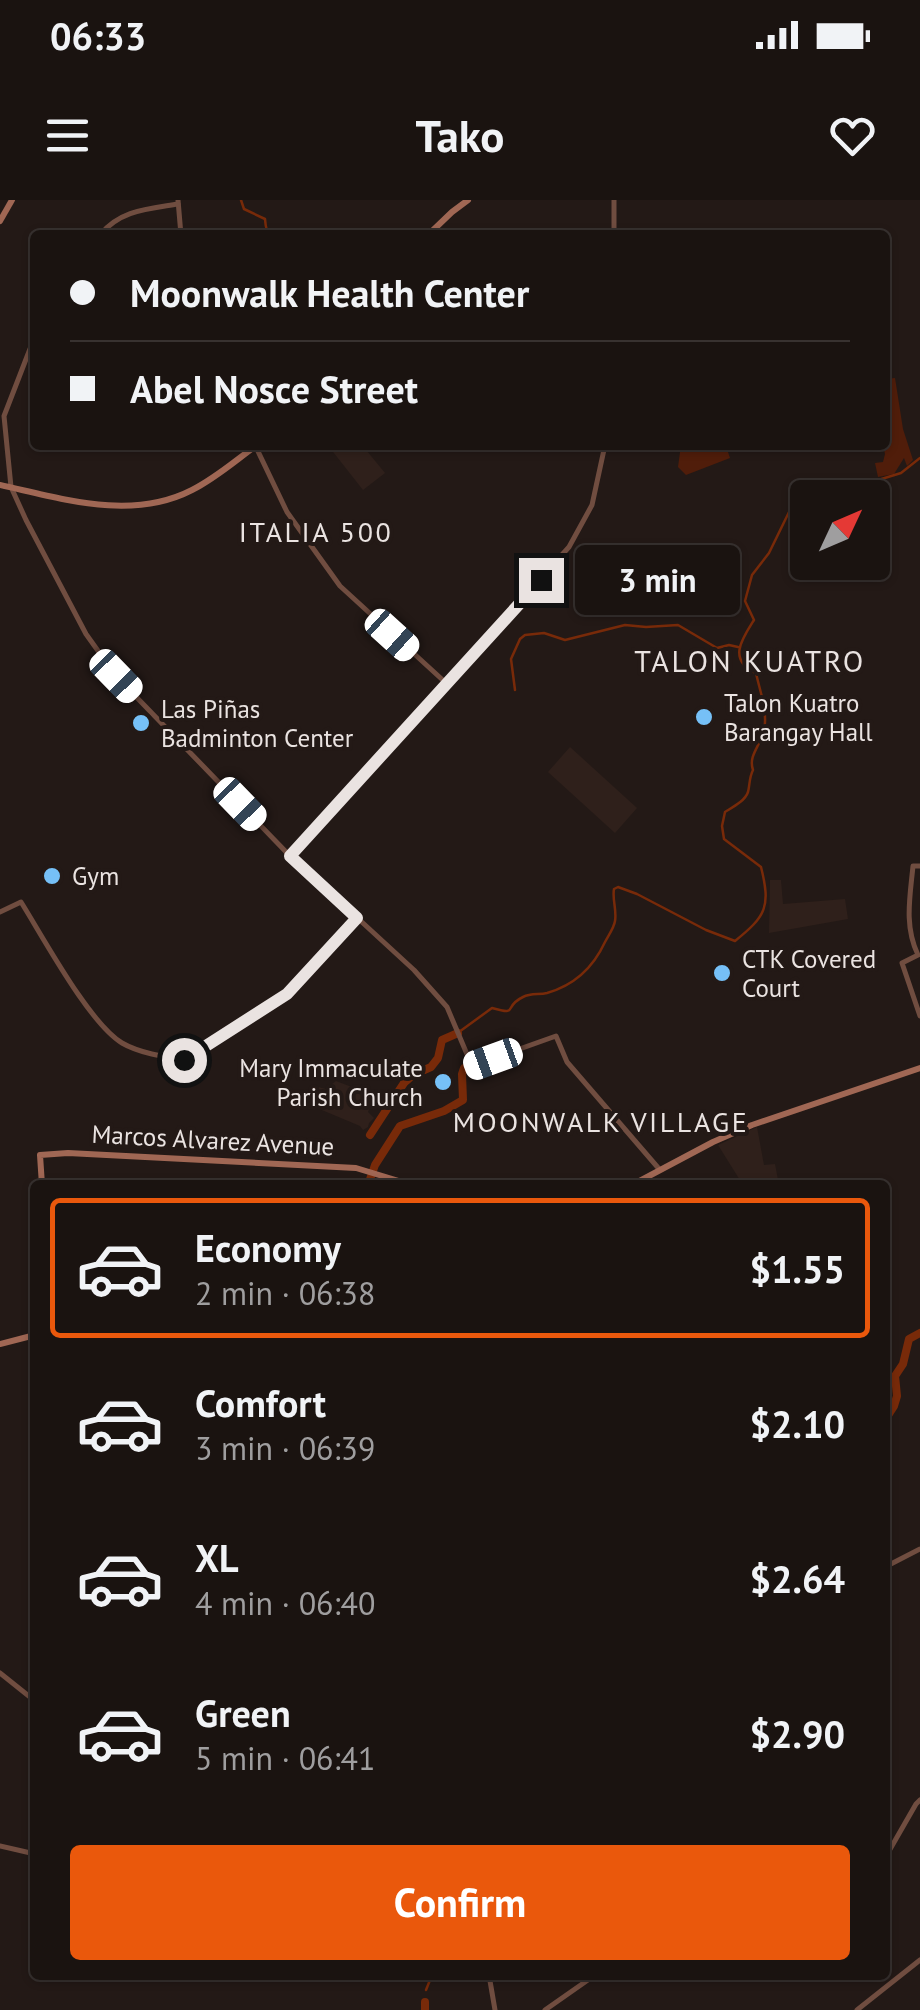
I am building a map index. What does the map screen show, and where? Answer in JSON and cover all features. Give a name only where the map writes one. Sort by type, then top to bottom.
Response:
[{"type":"main road","points":[[0,221],[12,200]]},
{"type":"main road","points":[[433,230],[468,200]]},
{"type":"main road","points":[[0,484],[111,506],[150,505],[200,486],[249,450]]},
{"type":"main road","points":[[641,1180],[752,1124],[920,1068]]},
{"type":"main road","name":"Marcos Alvarez Avenue","points":[[42,1180],[40,1154],[68,1153],[356,1168],[396,1180]]},
{"type":"main road","points":[[0,1344],[30,1336]]},
{"type":"street","points":[[614,200],[614,230]]},
{"type":"street","points":[[105,230],[129,213],[178,202],[181,230]]},
{"type":"street","points":[[30,349],[4,416],[11,487],[70,606],[99,654],[290,856],[414,970],[448,1007],[472,1066],[556,1036],[567,1062],[660,1170]]},
{"type":"street","points":[[258,450],[288,512],[340,586],[446,683]]},
{"type":"street","points":[[290,856],[569,547],[592,506],[605,450]]},
{"type":"street","points":[[916,866],[909,932],[918,955],[902,964],[920,1016]]},
{"type":"street","points":[[0,912],[20,902],[82,999],[111,1035],[125,1046],[184,1060],[287,994],[357,918]]},
{"type":"street","points":[[890,1564],[920,1549]]},
{"type":"street","points":[[0,1673],[30,1696]]},
{"type":"street","points":[[890,1849],[920,1800]]},
{"type":"street","points":[[0,1846],[30,1853]]},
{"type":"street","points":[[857,2010],[920,1960]]},
{"type":"street","points":[[491,1980],[496,2010]]},
{"type":"street","points":[[545,2010],[588,1980]]},
{"type":"shaded area","points":[[890,378],[895,378],[903,429],[913,460],[907,466],[904,458],[894,474],[878,477],[875,463],[883,462],[884,450],[890,450]]},
{"type":"shaded area","points":[[332,450],[366,450],[385,473],[363,490]]},
{"type":"shaded area","points":[[680,450],[732,450],[728,452],[730,458],[686,475],[678,467]]},
{"type":"shaded area","points":[[570,747],[637,808],[615,833],[548,772]]},
{"type":"shaded area","points":[[770,880],[781,880],[783,904],[845,899],[848,919],[769,933]]},
{"type":"shaded area","points":[[336,1081],[365,1092],[362,1099],[371,1104],[368,1112],[374,1118],[368,1127],[363,1130],[317,1108],[308,1109],[298,1099],[314,1086],[326,1089]]},
{"type":"shaded area","points":[[757,1127],[764,1165],[775,1164],[778,1180],[740,1180],[718,1145]]},
{"type":"waterway","points":[[241,200],[244,209],[265,219],[268,230]]},
{"type":"waterway","points":[[878,480],[901,473],[920,458]]},
{"type":"waterway","points":[[459,1032],[492,1008],[509,1011],[523,997],[557,990],[582,974],[595,960],[613,926],[614,889],[618,887],[735,941],[754,925],[765,901],[761,867],[724,839],[722,826],[725,812],[748,792],[752,760],[765,724],[756,673],[739,656],[754,620],[745,601],[752,575],[769,553],[790,510]]},
{"type":"waterway","points":[[515,690],[511,659],[525,635],[544,633],[565,640],[625,625],[678,625],[717,648],[738,647]]},
{"type":"waterway","points":[[370,1135],[404,1083],[431,1067],[438,1058],[442,1040],[458,1033]]},
{"type":"waterway","points":[[370,1180],[400,1126],[463,1100],[464,1068]]},
{"type":"waterway","points":[[890,1412],[897,1396],[895,1376],[903,1364],[909,1339],[920,1333]]},
{"type":"waterway","points":[[426,1990],[430,1980]]},
{"type":"waterway","points":[[425,2002],[425,2010]]},
{"type":"place","name":"Talon Kuatro Barangay Hall","points":[[704,717]]},
{"type":"place","name":"Las Piñas Badminton Center","points":[[141,723]]},
{"type":"place","name":"Gym","points":[[52,876]]},
{"type":"place","name":"CTK Covered Court","points":[[722,973]]},
{"type":"place","name":"Mary Immaculate Parish Church","points":[[443,1082]]},
{"type":"district","name":"ITALIA 500","points":[[316,531]]},
{"type":"district","name":"TALON KUATRO","points":[[750,660]]},
{"type":"district","name":"MOONWALK VILLAGE","points":[[601,1121]]},
{"type":"route","points":[[184,1060],[287,994],[357,918],[290,856],[541,580]]}]
